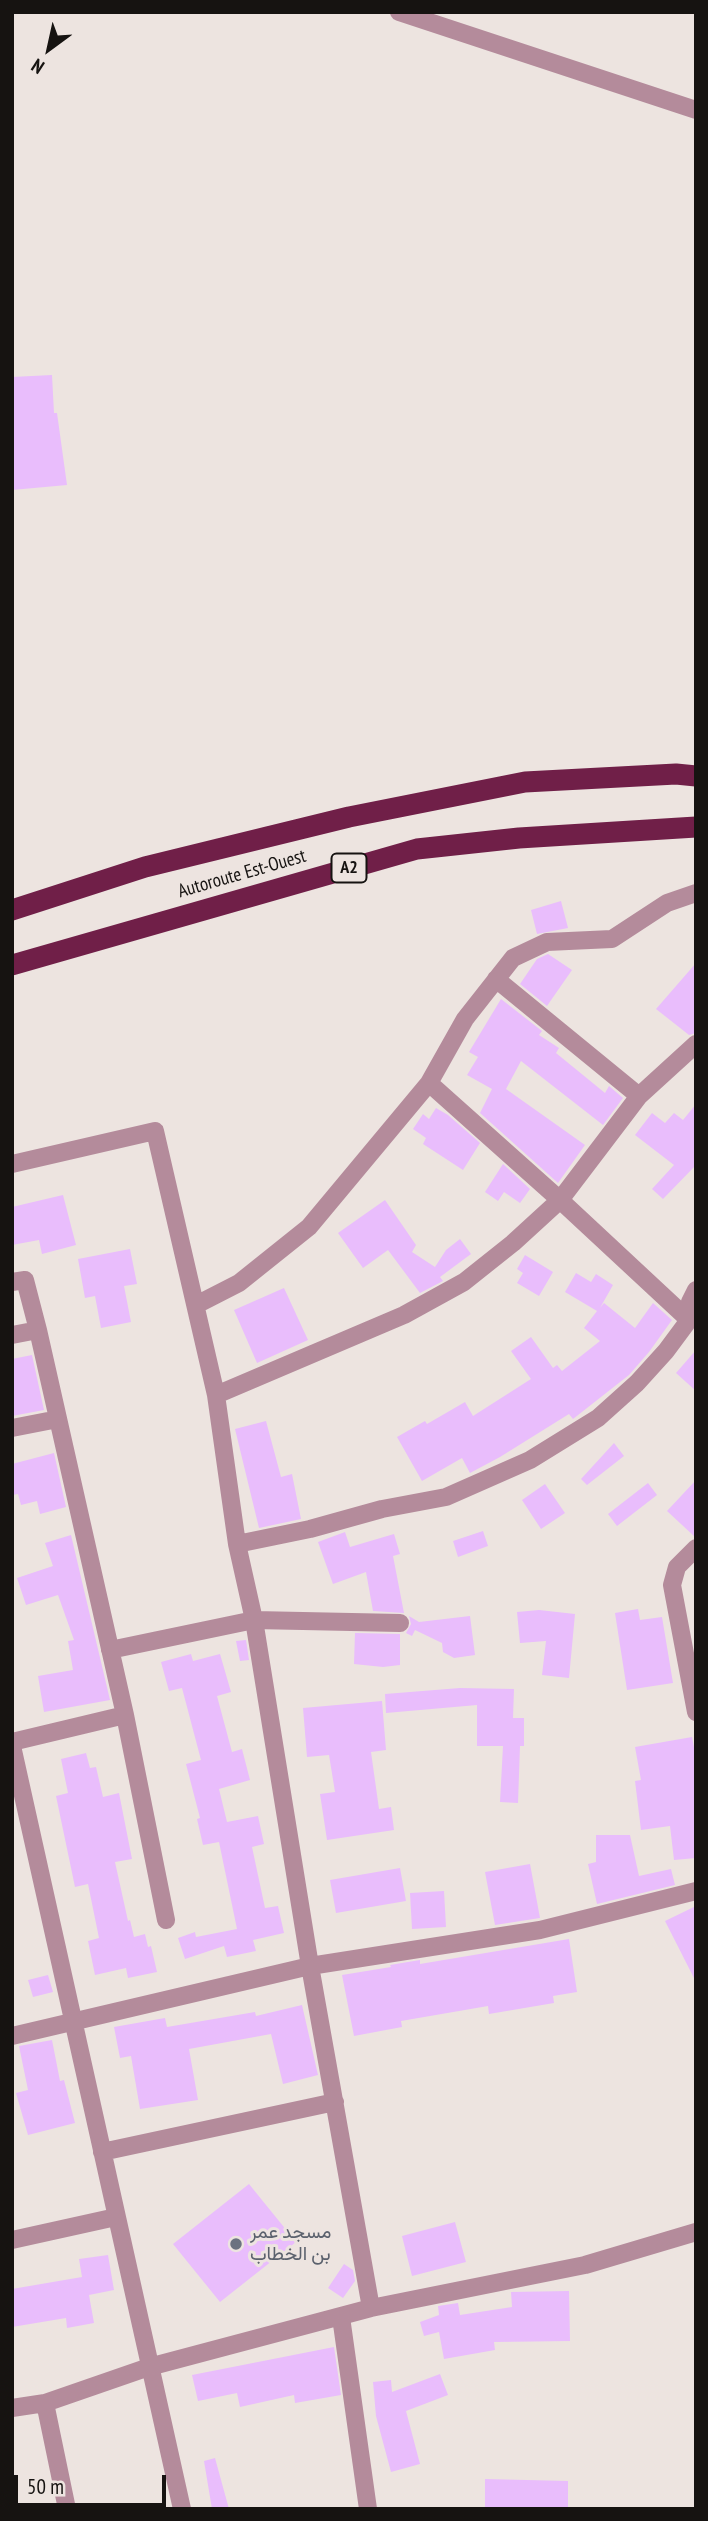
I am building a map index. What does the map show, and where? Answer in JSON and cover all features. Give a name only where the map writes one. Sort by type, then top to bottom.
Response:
[{"type":"highway","name":"Autoroute Est-Ouest","points":[[12,910],[145,867],[349,817],[525,782],[676,774],[696,776]]},
{"type":"highway","name":"Autoroute Est-Ouest","points":[[12,965],[417,849],[532,837],[696,827]]},
{"type":"street","points":[[399,12],[696,110]]},
{"type":"street","points":[[196,1305],[239,1283],[309,1227],[429,1083],[465,1018],[513,958],[547,943],[612,939],[667,903],[696,893]]},
{"type":"street","points":[[496,979],[639,1096]]},
{"type":"street","points":[[216,1395],[404,1315],[464,1282],[513,1243],[560,1200],[639,1096],[696,1044]]},
{"type":"street","points":[[429,1083],[560,1200],[689,1321]]},
{"type":"street","points":[[12,1164],[155,1131],[216,1395],[237,1544],[254,1620],[310,1966],[371,2308]]},
{"type":"street","points":[[12,1282],[25,1280],[38,1330],[125,1715],[166,1920]]},
{"type":"street","points":[[237,1544],[310,1529],[382,1509],[446,1497],[530,1460],[597,1418],[637,1383],[689,1321],[690,1302],[696,1290]]},
{"type":"street","points":[[12,1335],[38,1330]]},
{"type":"street","points":[[12,1428],[58,1419]]},
{"type":"street","points":[[696,1548],[677,1567],[672,1585],[696,1712]]},
{"type":"street","points":[[110,1650],[254,1620],[400,1623]]},
{"type":"street","points":[[125,1715],[12,1744],[182,2509]]},
{"type":"street","points":[[12,2036],[310,1966],[540,1930],[696,1891]]},
{"type":"street","points":[[102,2152],[335,2102]]},
{"type":"street","points":[[12,2240],[116,2217]]},
{"type":"street","points":[[12,2408],[45,2403],[149,2367],[371,2308],[585,2265],[696,2232]]},
{"type":"street","points":[[341,2317],[368,2509]]},
{"type":"street","points":[[45,2403],[67,2509]]},
{"type":"building","points":[[52,375],[54,413],[57,413],[67,485],[12,490],[12,377]]},
{"type":"building","points":[[561,901],[568,928],[537,934],[531,910]]},
{"type":"building","points":[[548,954],[572,970],[547,1006],[520,984],[537,959]]},
{"type":"building","points":[[696,963],[696,1033],[689,1035],[656,1009]]},
{"type":"building","points":[[501,999],[542,1031],[539,1035],[559,1048],[556,1053],[605,1093],[609,1086],[623,1098],[603,1125],[521,1061],[506,1089],[585,1145],[558,1183],[480,1113],[492,1089],[467,1075],[478,1057],[469,1052]]},
{"type":"building","points":[[696,1104],[696,1165],[663,1199],[652,1189],[674,1165],[635,1135],[652,1113],[665,1123],[674,1113],[683,1120]]},
{"type":"building","points":[[436,1108],[480,1143],[463,1170],[423,1144],[426,1138],[413,1129],[423,1114],[429,1119]]},
{"type":"building","points":[[503,1164],[530,1189],[520,1203],[504,1192],[498,1201],[485,1192]]},
{"type":"building","points":[[63,1195],[76,1245],[42,1254],[39,1240],[12,1245],[12,1207]]},
{"type":"building","points":[[385,1200],[416,1245],[412,1252],[435,1267],[446,1250],[460,1239],[471,1254],[440,1277],[443,1281],[420,1293],[388,1250],[363,1268],[338,1233]]},
{"type":"building","points":[[130,1249],[137,1284],[124,1286],[131,1322],[101,1328],[95,1296],[85,1298],[78,1259]]},
{"type":"building","points":[[525,1255],[553,1272],[539,1296],[517,1283],[523,1273],[517,1269]]},
{"type":"building","points":[[576,1273],[591,1282],[596,1274],[613,1285],[600,1308],[604,1303],[635,1328],[653,1303],[672,1320],[629,1375],[573,1419],[569,1414],[470,1473],[462,1458],[422,1481],[397,1437],[425,1421],[427,1424],[465,1402],[473,1416],[531,1379],[511,1351],[531,1337],[553,1368],[557,1365],[562,1371],[600,1341],[584,1328],[597,1311],[565,1292]]},
{"type":"building","points":[[284,1288],[308,1340],[257,1363],[234,1310]]},
{"type":"building","points":[[696,1350],[696,1391],[676,1373]]},
{"type":"building","points":[[32,1355],[44,1410],[12,1416],[12,1359]]},
{"type":"building","points":[[266,1421],[281,1477],[292,1474],[301,1519],[259,1528],[235,1429]]},
{"type":"building","points":[[614,1443],[624,1456],[587,1485],[581,1479]]},
{"type":"building","points":[[54,1453],[66,1507],[40,1514],[37,1501],[21,1505],[18,1494],[12,1495],[12,1464]]},
{"type":"building","points":[[696,1480],[696,1537],[695,1537],[667,1511]]},
{"type":"building","points":[[648,1483],[657,1495],[617,1526],[608,1514]]},
{"type":"building","points":[[545,1484],[565,1513],[541,1529],[522,1500]]},
{"type":"building","points":[[483,1531],[488,1546],[458,1557],[453,1541]]},
{"type":"building","points":[[345,1532],[350,1547],[394,1534],[400,1554],[393,1556],[404,1613],[373,1611],[366,1572],[333,1584],[318,1542]]},
{"type":"building","points":[[71,1535],[110,1700],[44,1712],[38,1676],[73,1670],[68,1641],[74,1640],[58,1595],[26,1605],[17,1578],[53,1566],[45,1543]]},
{"type":"building","points":[[638,1609],[640,1620],[662,1617],[673,1683],[627,1690],[615,1613]]},
{"type":"building","points":[[539,1610],[575,1614],[569,1678],[542,1675],[546,1641],[520,1643],[517,1612]]},
{"type":"building","points":[[409,1616],[419,1622],[470,1616],[475,1655],[454,1658],[443,1652],[442,1643],[415,1630],[412,1636],[406,1633],[411,1624]]},
{"type":"building","points":[[355,1633],[400,1634],[400,1665],[383,1667],[354,1664]]},
{"type":"building","points":[[246,1640],[249,1660],[240,1661],[236,1641]]},
{"type":"building","points":[[191,1654],[193,1661],[220,1654],[231,1692],[217,1696],[232,1752],[242,1749],[250,1780],[219,1789],[227,1822],[258,1816],[264,1844],[252,1847],[265,1908],[278,1906],[284,1933],[253,1940],[256,1951],[227,1957],[224,1946],[185,1959],[178,1938],[195,1932],[196,1937],[237,1929],[219,1842],[203,1845],[197,1819],[200,1818],[186,1764],[201,1760],[182,1688],[169,1691],[161,1662]]},
{"type":"building","points":[[460,1688],[514,1689],[513,1718],[524,1718],[518,1803],[500,1802],[503,1746],[477,1746],[477,1705],[386,1713],[385,1694]]},
{"type":"building","points":[[382,1701],[386,1750],[371,1752],[379,1809],[391,1807],[394,1830],[327,1840],[320,1794],[335,1792],[329,1755],[307,1757],[303,1708]]},
{"type":"building","points":[[692,1737],[696,1758],[696,1858],[674,1860],[670,1826],[641,1830],[635,1781],[641,1780],[635,1747]]},
{"type":"building","points":[[86,1753],[90,1768],[96,1767],[103,1797],[119,1793],[132,1859],[115,1862],[134,1937],[145,1934],[148,1947],[151,1946],[157,1972],[128,1978],[126,1968],[95,1975],[88,1941],[99,1938],[88,1884],[75,1887],[56,1796],[68,1793],[61,1759]]},
{"type":"building","points":[[596,1835],[630,1835],[639,1876],[671,1869],[675,1885],[597,1904],[588,1864],[596,1862]]},
{"type":"building","points":[[530,1864],[540,1918],[495,1925],[485,1872]]},
{"type":"building","points":[[400,1868],[406,1901],[336,1913],[330,1880]]},
{"type":"building","points":[[444,1891],[446,1927],[412,1929],[410,1893]]},
{"type":"building","points":[[696,1906],[696,1982],[665,1921]]},
{"type":"building","points":[[569,1939],[577,1992],[553,1996],[554,2003],[489,2014],[488,2006],[401,2021],[402,2027],[354,2036],[342,1975],[420,1960],[420,1964]]},
{"type":"building","points":[[48,1975],[53,1992],[33,1997],[28,1980]]},
{"type":"building","points":[[302,2005],[318,2075],[283,2084],[271,2034],[189,2049],[198,2100],[140,2109],[131,2056],[120,2058],[114,2027],[165,2018],[167,2027],[255,2012],[256,2016]]},
{"type":"building","points":[[52,2040],[60,2081],[64,2080],[75,2123],[28,2135],[16,2093],[28,2090],[19,2046]]},
{"type":"building","points":[[249,2184],[296,2242],[220,2302],[173,2244]]},
{"type":"building","points":[[455,2222],[466,2262],[412,2276],[402,2236]]},
{"type":"building","points":[[108,2255],[114,2290],[89,2295],[94,2323],[67,2328],[66,2318],[12,2327],[12,2289],[82,2277],[79,2259]]},
{"type":"building","points":[[344,2264],[353,2270],[355,2281],[343,2298],[328,2288]]},
{"type":"building","points":[[569,2291],[570,2341],[494,2342],[495,2350],[444,2359],[439,2332],[424,2336],[420,2322],[439,2315],[438,2306],[458,2303],[460,2315],[512,2307],[511,2292]]},
{"type":"building","points":[[334,2347],[341,2395],[295,2403],[294,2395],[240,2407],[237,2393],[198,2401],[192,2375]]},
{"type":"building","points":[[440,2374],[448,2395],[406,2411],[420,2464],[391,2472],[376,2416],[373,2382],[391,2380],[392,2392]]},
{"type":"building","points":[[215,2458],[229,2509],[212,2509],[204,2461]]},
{"type":"building","points":[[485,2479],[568,2481],[568,2509],[485,2509]]},
{"type":"place","name":"مسجد عمر بن الخطاب","points":[[236,2244]]}]
